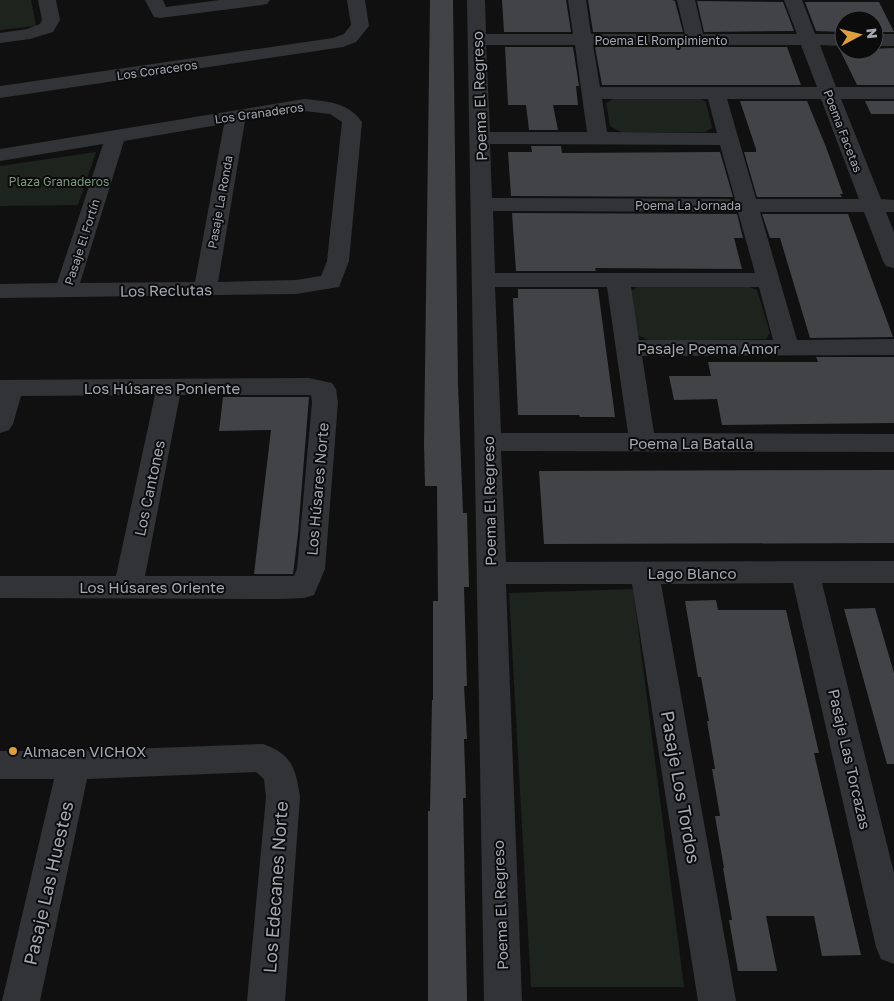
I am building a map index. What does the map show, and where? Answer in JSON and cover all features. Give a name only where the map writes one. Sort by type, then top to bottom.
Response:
[{"type":"street","points":[[0,38],[30,34],[47,28],[50,20],[47,0]]},
{"type":"street","points":[[154,0],[160,13],[261,0]]},
{"type":"street","name":"Los Coraceros","points":[[0,92],[336,43],[350,38],[360,26],[356,0]]},
{"type":"street","name":"Poema El Regreso","points":[[476,0],[503,1001]]},
{"type":"street","points":[[577,0],[598,138]]},
{"type":"street","points":[[686,0],[695,40]]},
{"type":"street","name":"Poema Facetas","points":[[793,0],[829,93],[883,206],[894,261]]},
{"type":"street","name":"Poema El Rompimiento","points":[[477,39],[834,40]]},
{"type":"street","points":[[592,93],[894,93]]},
{"type":"street","name":"Pasaje Poema Amor","points":[[716,93],[787,347]]},
{"type":"street","name":"Los Granaderos","points":[[0,155],[304,105],[330,108],[346,113],[352,122],[338,261],[331,282]]},
{"type":"street","name":"Pasaje La Ronda","points":[[205,289],[236,116]]},
{"type":"street","name":"Pasaje El Fortín","points":[[66,291],[116,136]]},
{"type":"street","points":[[480,138],[730,139]]},
{"type":"street","name":"Poema La Jornada","points":[[481,204],[883,206]]},
{"type":"street","points":[[483,280],[769,280]]},
{"type":"street","name":"Pasaje Poema Amor","points":[[618,280],[642,442]]},
{"type":"street","name":"Los Reclutas","points":[[0,292],[296,287],[331,282]]},
{"type":"street","name":"Pasaje Poema Amor","points":[[628,348],[894,347]]},
{"type":"street","name":"Los Húsares Poniente","points":[[6,388],[309,386],[323,389]]},
{"type":"street","points":[[0,424],[6,388]]},
{"type":"street","name":"Los Cantones","points":[[128,587],[169,388]]},
{"type":"street","name":"Los Húsares Norte","points":[[304,586],[311,569],[325,402],[323,389]]},
{"type":"street","name":"Poema La Batalla","points":[[487,442],[894,444]]},
{"type":"street","name":"Pasaje Las Torcazas","points":[[805,572],[894,947]]},
{"type":"street","name":"Lago Blanco","points":[[491,574],[894,572]]},
{"type":"street","name":"Pasaje Los Tordos","points":[[645,573],[717,1001]]},
{"type":"street","name":"Los Húsares Oriente","points":[[0,586],[280,588],[304,586]]},
{"type":"street","name":"Los Edecanes Norte","points":[[74,765],[263,758],[280,772],[283,797],[266,1001]]},
{"type":"street","points":[[0,765],[74,765]]},
{"type":"street","name":"Pasaje Las Huestes","points":[[21,1001],[74,765]]},
{"type":"green space","points":[[0,0],[31,0],[36,26],[0,30]]},
{"type":"green space","points":[[613,99],[700,99],[706,102],[712,128],[705,132],[621,132],[610,126],[606,103]]},
{"type":"green space","name":"Plaza Granaderos","points":[[96,152],[78,205],[0,206],[0,166]]},
{"type":"green space","points":[[637,287],[750,287],[757,290],[770,333],[766,339],[650,341],[638,335],[629,293]]},
{"type":"green space","points":[[633,589],[684,987],[531,987],[509,593]]},
{"type":"building","points":[[430,0],[453,0],[458,385],[463,513],[467,513],[469,587],[464,587],[467,686],[464,686],[467,739],[464,739],[466,798],[463,798],[467,1001],[428,1001],[428,811],[430,811],[433,700],[433,601],[438,601],[437,486],[425,486],[424,444]]},
{"type":"building","points":[[502,0],[566,0],[571,32],[504,32]]},
{"type":"building","points":[[588,0],[675,1],[683,32],[593,32]]},
{"type":"building","points":[[697,1],[783,2],[794,31],[704,32]]},
{"type":"building","points":[[805,2],[879,2],[883,10],[834,10],[834,32],[816,31]]},
{"type":"building","points":[[884,12],[894,32],[884,32]]},
{"type":"building","points":[[505,47],[573,47],[579,86],[576,86],[578,105],[553,105],[558,130],[529,130],[526,105],[508,105]]},
{"type":"building","points":[[595,47],[787,47],[801,85],[602,85]]},
{"type":"building","points":[[884,48],[894,48],[894,85],[857,85],[845,60],[884,60]]},
{"type":"building","points":[[740,101],[807,101],[826,147],[843,194],[840,194],[842,197],[757,197],[744,152],[756,152],[756,149]]},
{"type":"building","points":[[865,101],[894,101],[894,114],[871,114]]},
{"type":"building","points":[[531,146],[561,146],[562,153],[720,152],[733,197],[511,196],[508,152],[532,152]]},
{"type":"building","points":[[512,213],[737,214],[743,238],[734,238],[742,269],[595,268],[596,271],[516,271]]},
{"type":"building","points":[[762,214],[848,214],[893,337],[810,338],[780,238],[770,238]]},
{"type":"building","points":[[518,289],[598,289],[615,417],[518,415],[513,298],[518,298]]},
{"type":"building","points":[[816,357],[894,357],[894,423],[722,425],[717,399],[674,400],[669,376],[711,376],[708,362],[818,362]]},
{"type":"building","points":[[223,397],[309,397],[293,574],[254,574],[271,430],[219,431]]},
{"type":"building","points":[[894,470],[894,543],[544,544],[539,471]]},
{"type":"building","points":[[716,600],[718,610],[786,610],[819,753],[814,753],[861,955],[822,956],[814,916],[766,916],[777,971],[738,971],[729,920],[732,920],[715,816],[720,816],[712,769],[715,769],[707,721],[709,721],[701,677],[698,677],[685,601]]},
{"type":"building","points":[[875,608],[894,673],[894,764],[887,764],[844,609]]},
{"type":"place","name":"Almacen VICHOX","points":[[13,751]]}]
